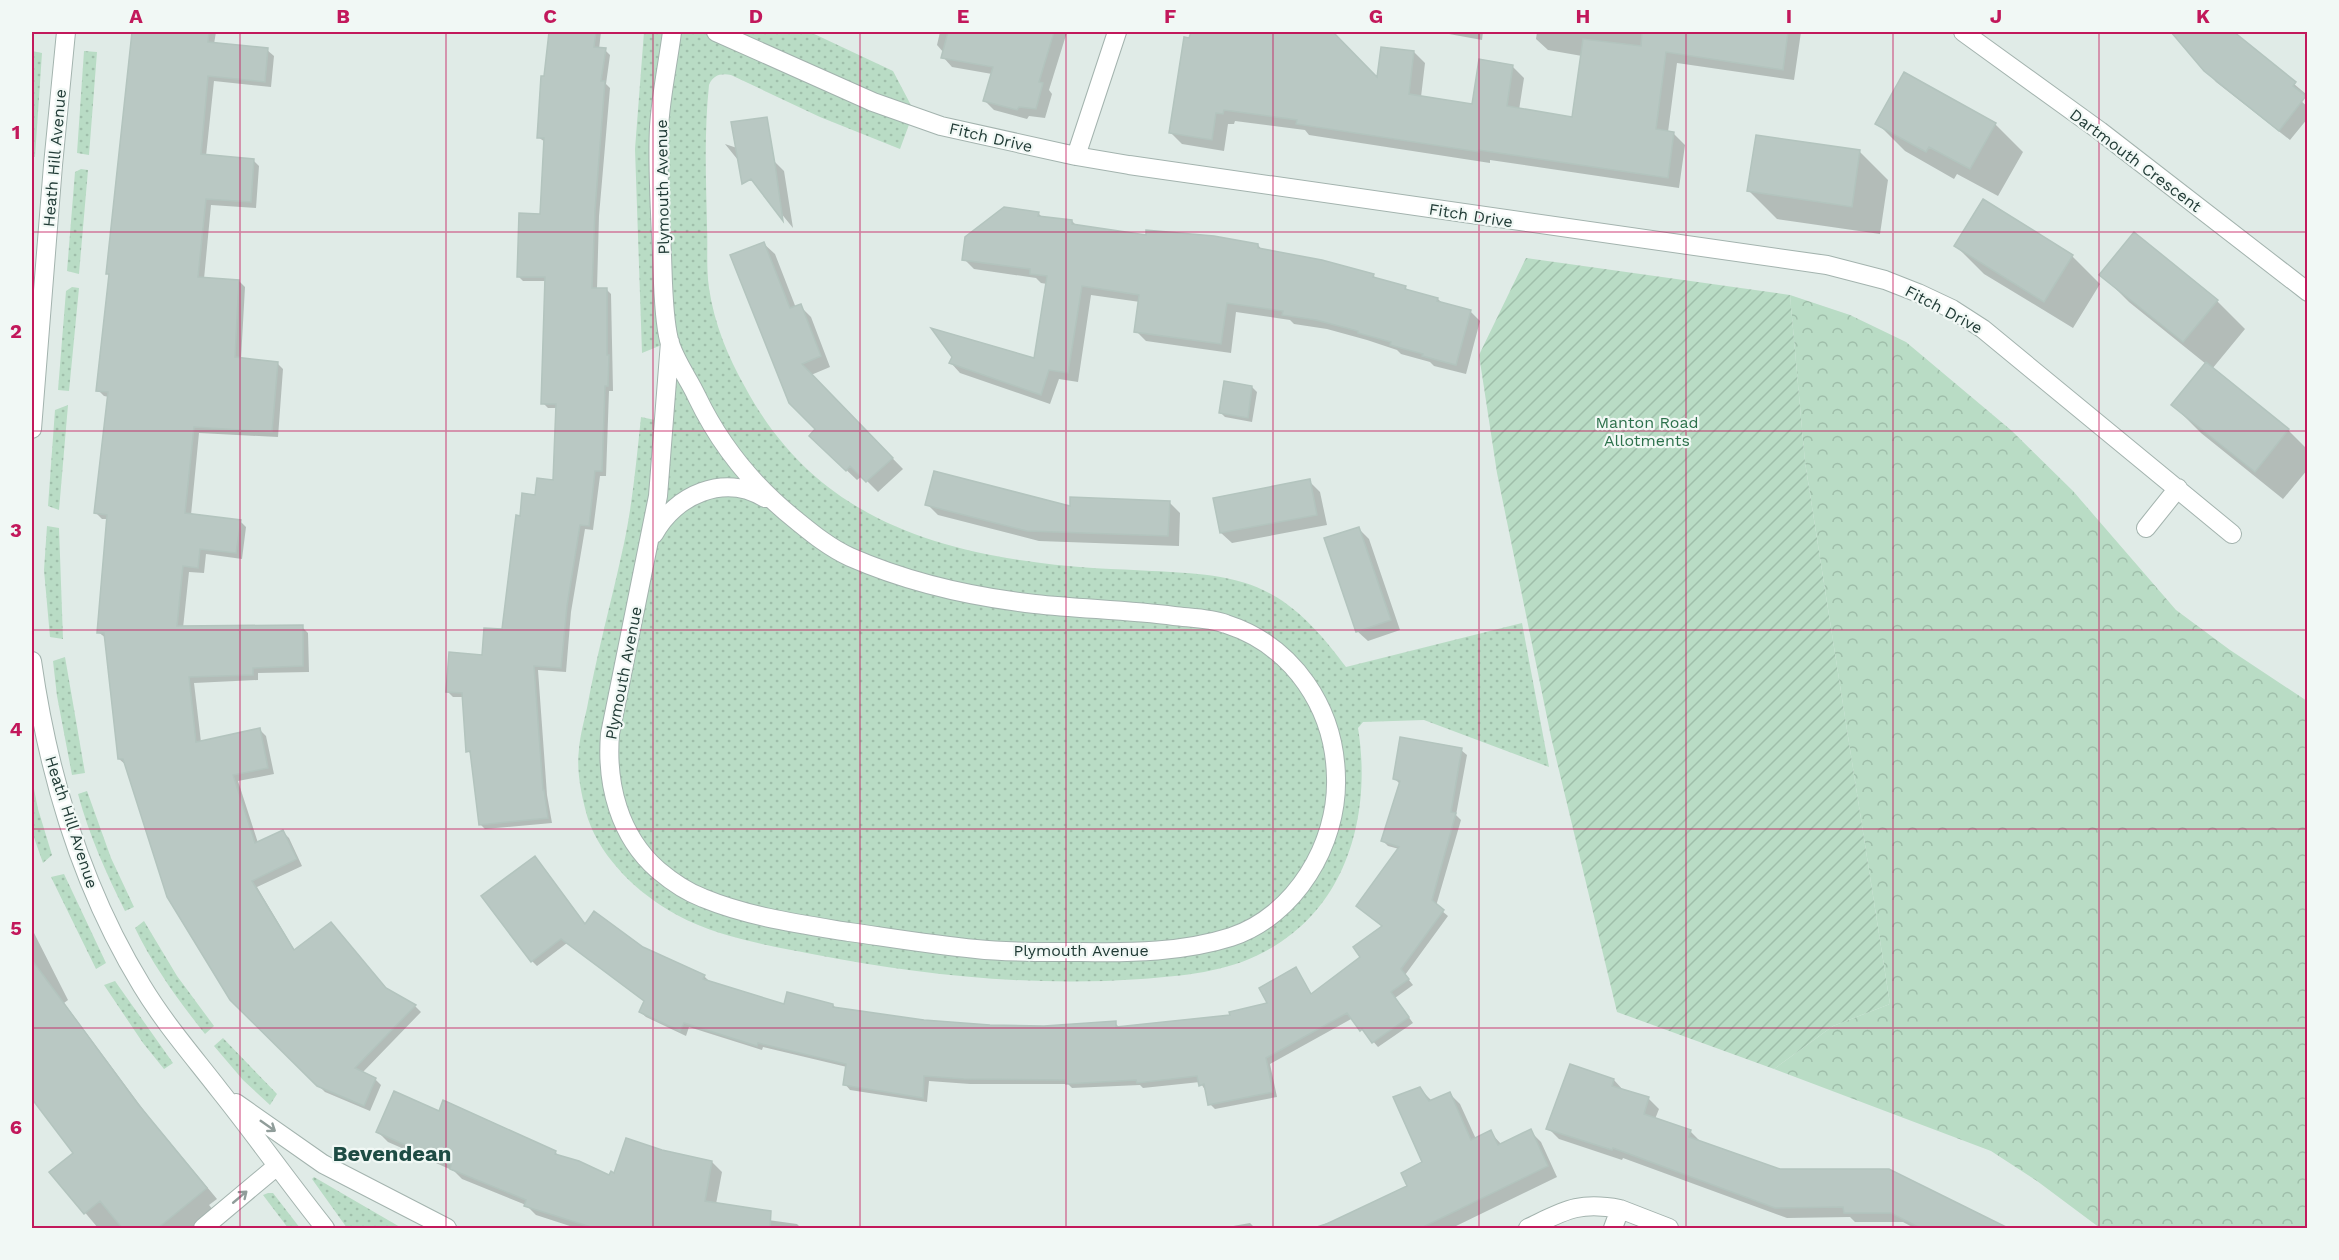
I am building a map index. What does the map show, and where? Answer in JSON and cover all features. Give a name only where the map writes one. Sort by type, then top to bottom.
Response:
[{"type":"street","name":"Heath Hill Avenue","points":[[32,429],[66,32]]},
{"type":"street","name":"Plymouth Avenue","points":[[648,547],[658,526],[670,511],[686,499],[718,488],[742,489],[760,495],[816,537],[846,555],[910,578],[1009,601],[1144,612],[1216,621],[1248,633],[1275,650],[1296,670],[1315,695],[1327,722],[1335,758],[1336,788],[1331,826],[1318,859],[1301,884],[1269,916],[1232,936],[1186,946],[1121,952],[980,950],[903,941],[769,918],[700,897],[658,870],[640,850],[620,814],[609,772],[610,734],[658,495],[670,342],[663,272],[659,193],[659,124],[672,32]]},
{"type":"street","name":"Fitch Drive","points":[[716,32],[893,110],[941,126],[1076,156],[1652,242],[1749,253],[1827,265],[1885,280],[1952,309],[1983,329],[2232,534]]},
{"type":"street","points":[[1076,156],[1117,32]]},
{"type":"street","name":"Dartmouth Crescent","points":[[1963,32],[2100,131],[2307,292]]},
{"type":"street","name":"Plymouth Avenue","points":[[670,342],[708,421],[723,445],[778,507]]},
{"type":"street","points":[[2146,528],[2178,488]]},
{"type":"street","name":"Heath Hill Avenue","points":[[32,661],[43,726],[58,789],[98,900],[142,986],[191,1057],[220,1091]]},
{"type":"street","points":[[220,1091],[325,1228]]},
{"type":"street","points":[[220,1091],[323,1164],[447,1228]]},
{"type":"street","points":[[203,1228],[277,1166]]},
{"type":"street","points":[[1528,1228],[1581,1206],[1601,1205],[1620,1209],[1669,1228]]},
{"type":"street","points":[[1613,1228],[1620,1209]]},
{"type":"green space","points":[[644,32],[810,32],[893,71],[914,111],[900,149],[820,117],[731,75],[718,76],[709,85],[706,120],[708,273],[711,301],[718,327],[739,376],[771,428],[800,462],[833,491],[869,514],[908,532],[994,556],[1069,566],[1198,574],[1243,582],[1271,594],[1303,617],[1346,667],[1522,623],[1549,767],[1424,720],[1363,722],[1358,728],[1361,794],[1356,826],[1347,856],[1334,885],[1316,911],[1292,934],[1250,959],[1220,969],[1188,974],[1141,979],[1058,981],[976,977],[894,968],[760,944],[726,935],[677,915],[636,887],[613,862],[594,834],[582,794],[578,758],[581,734],[628,522],[641,417],[655,420],[669,342],[642,353],[635,149]]},
{"type":"green space","points":[[32,51],[42,53],[35,157],[32,157]]},
{"type":"green space","points":[[84,51],[97,52],[89,155],[77,153]]},
{"type":"green space","points":[[81,169],[88,170],[79,274],[67,271],[75,172]]},
{"type":"green space","name":"Manton Road Allotments","points":[[1526,258],[1790,295],[1805,462],[1890,1004],[1833,1026],[1774,1069],[1617,1012],[1551,737],[1497,473],[1479,355]]},
{"type":"green space","points":[[72,287],[79,288],[69,391],[58,390],[66,291]]},
{"type":"green space","points":[[1790,295],[1850,315],[1906,342],[2012,431],[2073,491],[2176,610],[2230,650],[2307,701],[2307,1228],[2100,1228],[2037,1181],[1991,1151],[1774,1069],[1833,1026],[1890,1004],[1805,462]]},
{"type":"green space","points":[[68,405],[59,510],[48,506],[55,410]]},
{"type":"green space","points":[[47,526],[59,528],[63,639],[50,637],[44,570]]},
{"type":"green space","points":[[65,657],[85,773],[72,775],[57,696],[53,661]]},
{"type":"green space","points":[[32,779],[38,809],[52,855],[43,863],[32,832]]},
{"type":"green space","points":[[87,791],[111,858],[134,907],[125,911],[98,854],[82,809],[78,794]]},
{"type":"green space","points":[[64,874],[106,963],[96,969],[51,877]]},
{"type":"green space","points":[[144,921],[177,976],[214,1026],[205,1034],[167,983],[142,942],[135,928]]},
{"type":"green space","points":[[115,981],[173,1063],[164,1069],[143,1043],[104,985]]},
{"type":"green space","points":[[223,1038],[277,1094],[270,1105],[243,1080],[214,1046]]},
{"type":"green space","points":[[314,1177],[402,1228],[347,1228],[312,1179]]},
{"type":"green space","points":[[273,1193],[300,1228],[288,1228],[263,1195]]},
{"type":"building","points":[[132,32],[209,32],[208,42],[268,48],[265,82],[208,76],[201,154],[254,159],[251,202],[206,199],[198,277],[239,280],[235,357],[278,362],[272,432],[194,427],[185,513],[241,520],[236,553],[200,549],[198,568],[183,566],[177,626],[303,625],[303,666],[253,668],[253,675],[189,677],[196,742],[260,728],[268,768],[233,775],[255,843],[283,830],[297,859],[252,881],[294,950],[331,922],[386,988],[416,1005],[355,1068],[376,1078],[364,1106],[317,1086],[230,1000],[167,897],[123,759],[118,759],[104,633],[97,633],[107,515],[94,513],[108,392],[96,391]]},
{"type":"building","points":[[549,32],[596,32],[594,47],[606,48],[601,81],[605,81],[595,210],[592,288],[607,288],[607,355],[609,355],[608,386],[605,386],[602,471],[595,471],[589,526],[580,525],[567,606],[561,668],[534,666],[543,790],[548,818],[479,825],[470,751],[466,752],[462,693],[446,692],[449,652],[482,655],[484,628],[502,629],[516,515],[520,516],[522,493],[535,495],[537,478],[553,480],[556,404],[541,404],[545,277],[517,277],[519,213],[540,214],[544,138],[537,138],[541,76],[544,76]]},
{"type":"building","points":[[948,32],[1054,32],[1039,82],[1043,83],[1036,109],[1019,107],[1017,110],[983,101],[993,67],[941,58]]},
{"type":"building","points":[[1191,32],[1333,32],[1377,77],[1381,47],[1414,51],[1409,94],[1472,104],[1479,59],[1513,65],[1507,106],[1572,117],[1583,39],[1641,46],[1642,32],[1788,32],[1783,70],[1666,52],[1656,129],[1674,132],[1668,178],[1296,124],[1297,120],[1224,110],[1223,114],[1216,113],[1212,140],[1169,133],[1184,37],[1189,38]]},
{"type":"building","points":[[2171,32],[2234,32],[2296,82],[2293,86],[2306,96],[2279,131],[2204,71]]},
{"type":"building","points":[[1904,72],[1996,123],[1970,169],[1929,147],[1926,152],[1875,124]]},
{"type":"building","points":[[767,117],[783,221],[751,179],[742,184],[731,122]]},
{"type":"building","points":[[1756,135],[1860,150],[1852,207],[1747,191]]},
{"type":"building","points":[[1983,199],[2073,255],[2044,302],[1954,246]]},
{"type":"building","points":[[1004,207],[1039,212],[1038,216],[1072,220],[1072,224],[1146,235],[1146,230],[1214,236],[1258,244],[1258,248],[1322,260],[1374,274],[1373,277],[1406,286],[1405,289],[1438,298],[1437,301],[1471,310],[1456,365],[1390,345],[1391,342],[1358,333],[1358,331],[1316,320],[1282,315],[1283,311],[1227,303],[1221,344],[1134,332],[1139,295],[1082,286],[1068,373],[1049,370],[1041,395],[949,363],[952,357],[931,328],[1034,358],[1047,276],[1030,274],[1030,269],[962,260],[965,237]]},
{"type":"building","points":[[2134,232],[2218,300],[2183,342],[2099,275]]},
{"type":"building","points":[[764,242],[790,308],[801,304],[821,356],[802,364],[893,458],[866,482],[850,466],[846,471],[809,436],[815,429],[789,403],[730,255]]},
{"type":"building","points":[[2206,362],[2289,429],[2255,472],[2171,405]]},
{"type":"building","points":[[1224,381],[1252,386],[1248,418],[1219,413]]},
{"type":"building","points":[[934,471],[1070,506],[1070,497],[1170,501],[1168,536],[1027,531],[925,505]]},
{"type":"building","points":[[1310,479],[1317,515],[1220,533],[1213,498]]},
{"type":"building","points":[[1359,527],[1391,620],[1356,632],[1324,538]]},
{"type":"building","points":[[1400,737],[1462,748],[1451,812],[1456,813],[1432,900],[1444,910],[1401,969],[1409,979],[1391,992],[1409,1017],[1372,1043],[1347,1013],[1266,1058],[1273,1092],[1208,1105],[1204,1084],[1199,1086],[1197,1076],[1137,1083],[1136,1080],[1066,1084],[1065,1080],[964,1079],[924,1076],[923,1098],[843,1085],[846,1064],[758,1043],[757,1046],[684,1023],[680,1031],[639,1012],[644,1001],[561,939],[531,962],[481,896],[535,856],[585,924],[594,911],[643,947],[705,975],[703,979],[784,1004],[787,992],[833,1004],[833,1007],[924,1020],[990,1025],[1044,1026],[1116,1021],[1116,1027],[1230,1015],[1229,1012],[1267,1003],[1259,988],[1296,967],[1311,994],[1360,957],[1353,947],[1382,926],[1356,906],[1399,847],[1381,841],[1400,781],[1393,779]]},
{"type":"building","points":[[32,960],[138,1104],[207,1188],[158,1228],[122,1228],[100,1201],[84,1214],[49,1172],[73,1153],[32,1099]]},
{"type":"building","points":[[1570,1064],[1614,1079],[1612,1086],[1649,1097],[1644,1114],[1691,1130],[1689,1137],[1780,1169],[1889,1169],[2008,1228],[1920,1228],[1891,1213],[1844,1213],[1843,1207],[1775,1208],[1613,1148],[1612,1150],[1546,1129]]},
{"type":"building","points":[[1420,1087],[1429,1101],[1450,1092],[1471,1140],[1491,1130],[1498,1145],[1531,1129],[1548,1166],[1421,1228],[1318,1228],[1407,1186],[1401,1173],[1422,1162],[1393,1097]]},
{"type":"building","points":[[394,1091],[439,1111],[443,1100],[556,1151],[555,1154],[579,1161],[609,1175],[611,1171],[614,1173],[626,1138],[662,1150],[712,1161],[705,1201],[771,1211],[770,1228],[594,1228],[524,1206],[526,1200],[450,1169],[451,1165],[376,1132]]},
{"type":"district","name":"Bevendean","points":[[392,1153]]}]
